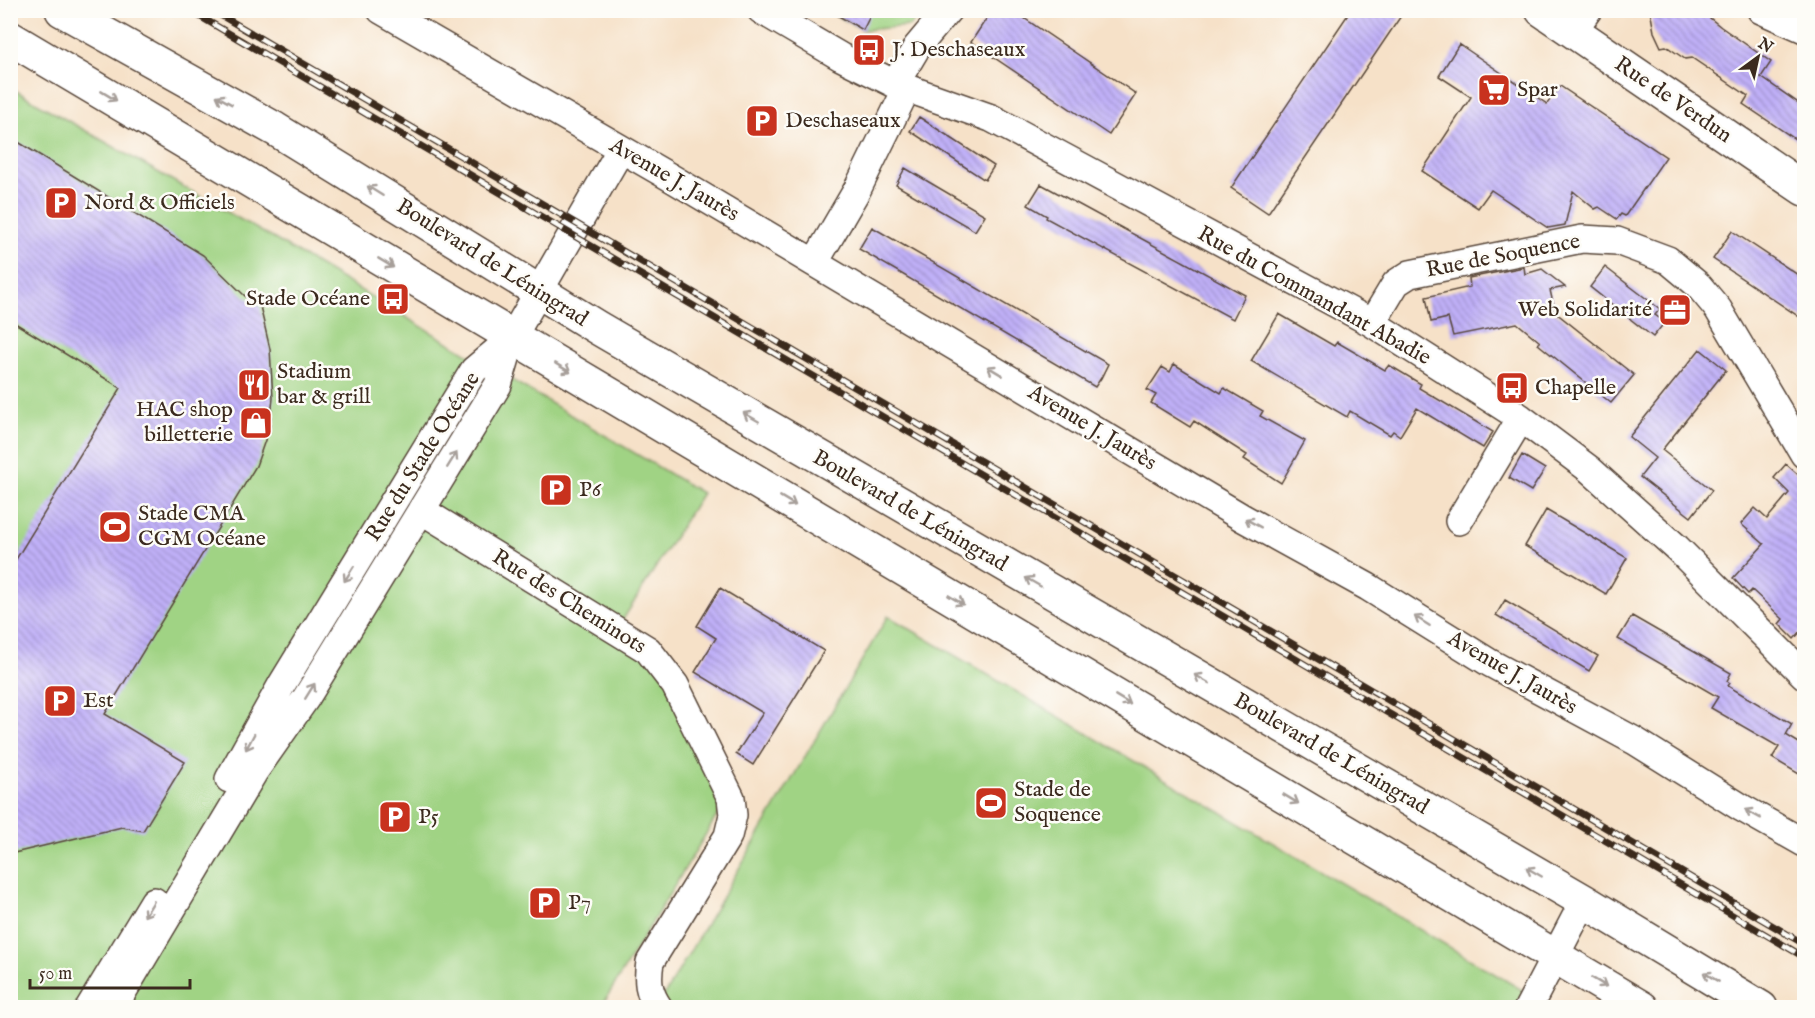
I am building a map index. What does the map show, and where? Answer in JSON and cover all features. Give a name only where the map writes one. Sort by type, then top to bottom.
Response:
[{"type":"main road","name":"Boulevard de Léningrad","points":[[62,10],[274,129],[540,293],[1584,901],[1761,1008]]},
{"type":"main road","name":"Rue de Verdun","points":[[1542,10],[1580,21],[1804,189]]},
{"type":"main road","points":[[10,38],[1642,1008]]},
{"type":"street","name":"Avenue J. Jaurès","points":[[381,10],[815,262],[1244,518],[1368,587],[1490,663],[1635,741],[1742,808],[1804,843]]},
{"type":"street","name":"Rue du Commandant Abadie","points":[[761,10],[841,57],[901,86],[991,118],[1372,323],[1521,418],[1589,469],[1634,508],[1804,675]]},
{"type":"street","points":[[815,262],[857,190],[917,46],[948,10]]},
{"type":"street","points":[[1761,10],[1804,29]]},
{"type":"street","points":[[512,338],[621,149]]},
{"type":"street","name":"Rue de Soquence","points":[[1372,323],[1396,283],[1410,274],[1582,239],[1617,241],[1668,260],[1698,285],[1718,309],[1804,454]]},
{"type":"street","name":"Rue du Stade Océane","points":[[113,1008],[254,771],[306,698],[498,386],[512,338]]},
{"type":"street","name":"Rue du Stade Océane","points":[[89,1008],[239,763],[282,684],[474,370],[512,338]]},
{"type":"street","points":[[1459,520],[1521,418]]},
{"type":"street","name":"Rue des Cheminots","points":[[421,510],[648,650],[675,685],[713,760],[731,798],[733,815],[728,836],[650,962],[648,987],[659,1008]]},
{"type":"street","points":[[1528,1008],[1584,901]]},
{"type":"green space","points":[[828,11],[923,11],[910,26],[863,30]]},
{"type":"green space","points":[[11,88],[271,237],[702,493],[622,621],[657,644],[681,671],[723,806],[601,1007],[11,1007]]},
{"type":"green space","name":"Stade de Soquence","points":[[888,616],[1524,991],[1515,1008],[664,1008],[659,1004]]},
{"type":"building","points":[[828,10],[873,10],[863,30]]},
{"type":"building","points":[[992,10],[1012,10],[1136,94],[1109,135],[971,42]]},
{"type":"building","points":[[1351,10],[1405,10],[1268,213],[1231,188]]},
{"type":"building","points":[[1650,10],[1709,10],[1710,18],[1771,62],[1761,77],[1804,107],[1804,145],[1743,104],[1748,96],[1692,58],[1685,59],[1666,46],[1661,47],[1654,32]]},
{"type":"building","points":[[1459,44],[1547,104],[1560,86],[1666,157],[1625,216],[1621,214],[1617,219],[1599,207],[1595,209],[1573,191],[1565,225],[1548,228],[1491,190],[1478,208],[1422,171],[1471,97],[1439,76]]},
{"type":"building","points":[[919,117],[994,166],[985,180],[910,131]]},
{"type":"building","name":"Stade CMA CGM Océane","points":[[10,137],[203,255],[246,297],[260,306],[270,349],[273,398],[270,426],[256,466],[105,714],[185,762],[143,831],[122,827],[10,854],[10,569],[121,388],[10,320]]},
{"type":"building","points":[[905,168],[985,215],[975,231],[896,185]]},
{"type":"building","points":[[1041,184],[1245,295],[1233,319],[1046,218],[1047,216],[1028,205]]},
{"type":"building","points":[[872,227],[1108,364],[1095,387],[859,249]]},
{"type":"building","points":[[1732,231],[1804,279],[1804,320],[1713,259]]},
{"type":"building","points":[[1524,267],[1525,274],[1542,269],[1565,287],[1550,290],[1555,312],[1634,375],[1611,403],[1538,344],[1540,342],[1517,323],[1453,336],[1448,318],[1431,322],[1426,297],[1470,287],[1469,278]]},
{"type":"building","points":[[1605,267],[1660,309],[1655,315],[1665,322],[1653,337],[1590,287]]},
{"type":"building","points":[[1279,314],[1334,346],[1337,342],[1385,370],[1389,365],[1421,384],[1419,388],[1493,432],[1483,448],[1417,408],[1400,436],[1393,431],[1390,435],[1350,411],[1347,417],[1251,361]]},
{"type":"building","points":[[1700,349],[1726,370],[1662,450],[1712,490],[1691,517],[1640,477],[1655,458],[1629,437]]},
{"type":"building","points":[[1174,364],[1221,393],[1224,388],[1263,411],[1260,416],[1305,441],[1281,483],[1244,459],[1247,455],[1194,421],[1190,427],[1151,403],[1156,395],[1147,390],[1162,367],[1170,372]]},
{"type":"building","points":[[1522,455],[1545,469],[1531,491],[1509,478]]},
{"type":"building","points":[[1786,464],[1802,478],[1804,475],[1804,628],[1794,639],[1779,624],[1783,619],[1752,590],[1748,594],[1733,578],[1764,544],[1741,524],[1755,508],[1767,519],[1789,493],[1774,478]]},
{"type":"building","points":[[1546,510],[1627,558],[1606,594],[1525,546]]},
{"type":"building","points":[[720,588],[824,651],[753,765],[736,754],[763,713],[695,672],[716,638],[697,626]]},
{"type":"building","points":[[1505,600],[1598,656],[1589,671],[1496,615]]},
{"type":"building","points":[[1632,616],[1731,673],[1727,681],[1730,683],[1728,686],[1792,724],[1786,735],[1804,746],[1804,777],[1772,758],[1779,747],[1711,708],[1718,697],[1618,639]]},
{"type":"railway","points":[[189,10],[1804,957]]},
{"type":"railway","points":[[212,10],[1804,944]]},
{"type":"place","name":"J. Deschaseaux","points":[[869,50]]},
{"type":"place","name":"Spar","points":[[1494,90]]},
{"type":"place","name":"Deschaseaux","points":[[762,121]]},
{"type":"place","name":"Nord & Officiels","points":[[61,203]]},
{"type":"place","name":"Stade Océane","points":[[393,299]]},
{"type":"place","name":"Web Solidarité","points":[[1675,310]]},
{"type":"place","name":"Stadium bar & grill","points":[[254,385]]},
{"type":"place","name":"Chapelle","points":[[1512,388]]},
{"type":"place","name":"HAC shop billetterie","points":[[256,423]]},
{"type":"place","name":"P6","points":[[556,490]]},
{"type":"place","name":"Stade CMA CGM Océane","points":[[115,527]]},
{"type":"place","name":"Est","points":[[60,701]]},
{"type":"place","name":"Stade de Soquence","points":[[991,803]]},
{"type":"place","name":"P5","points":[[395,817]]},
{"type":"place","name":"P7","points":[[545,903]]}]
